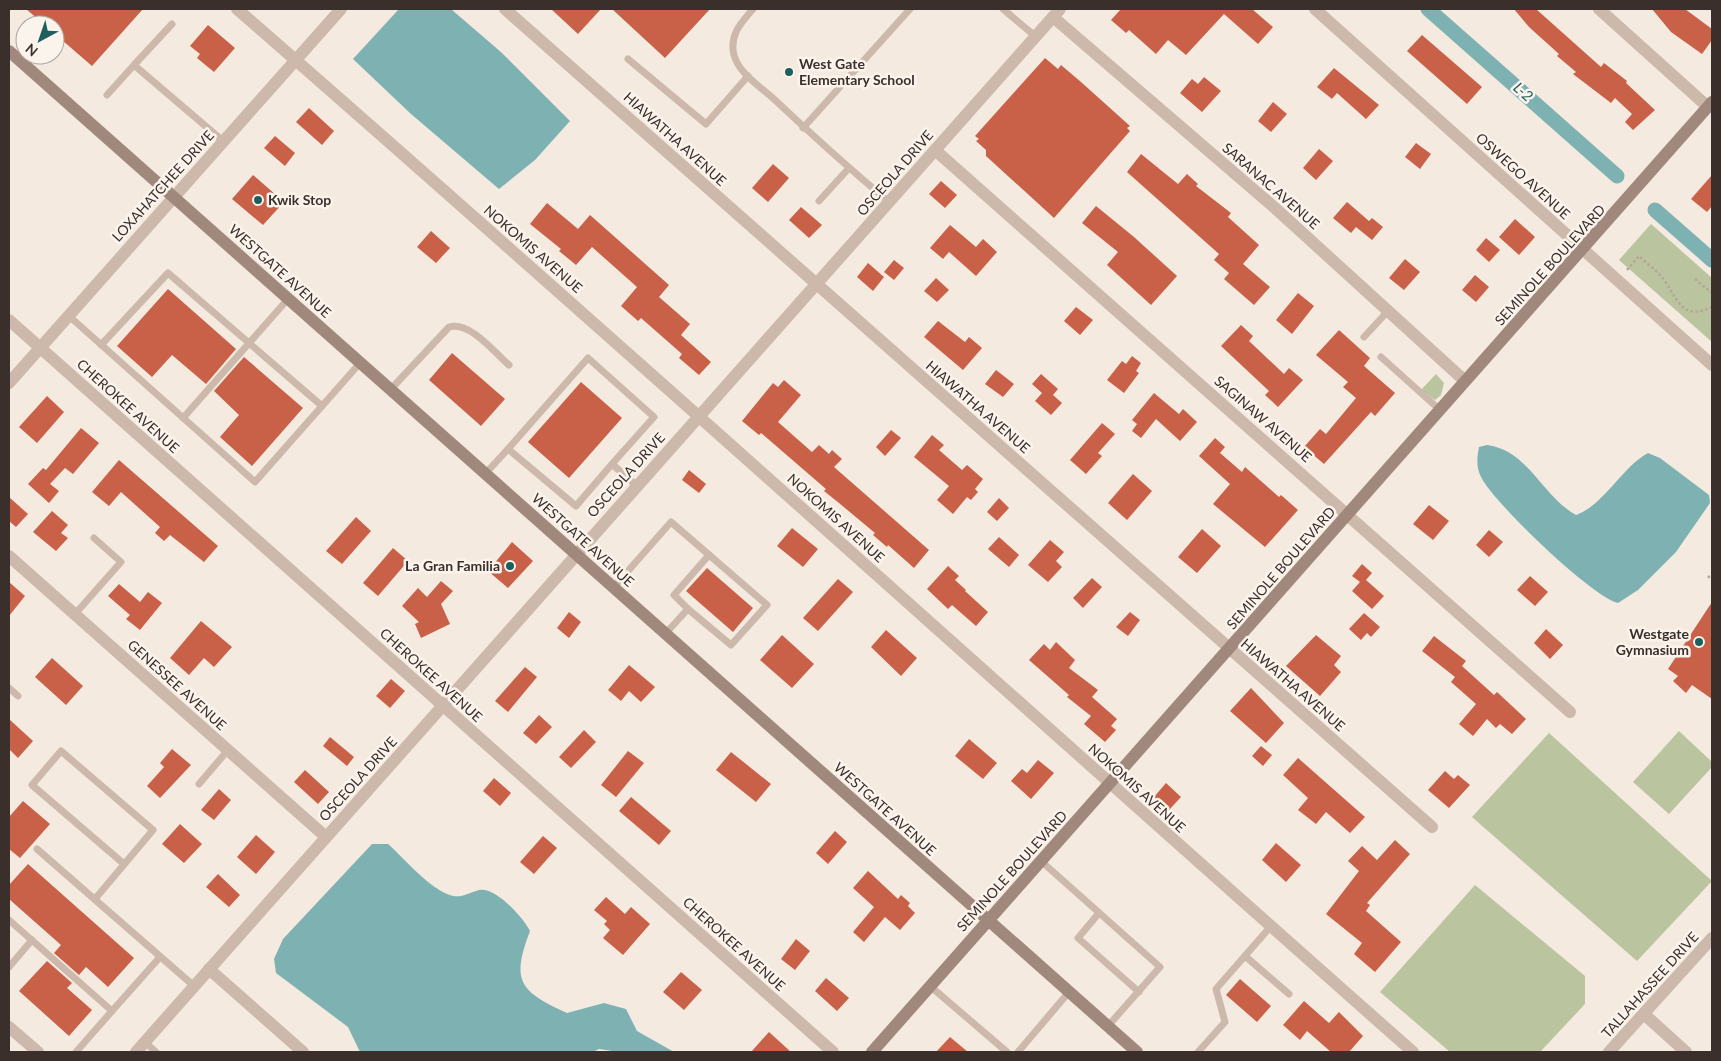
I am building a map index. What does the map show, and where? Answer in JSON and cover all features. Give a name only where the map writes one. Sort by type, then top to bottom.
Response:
[{"type":"street","name":"NOKOMIS AVENUE","points":[[237,9],[700,415],[1109,784],[1413,1052]]},
{"type":"street","name":"LOXAHATCHEE DRIVE","points":[[9,383],[341,9]]},
{"type":"street","name":"HIAWATHA AVENUE","points":[[506,9],[1432,827]]},
{"type":"street","name":"OSWEGO AVENUE","points":[[1315,9],[1712,365]]},
{"type":"street","points":[[1599,9],[1710,104]]},
{"type":"street","name":"OSCEOLA DRIVE","points":[[136,1052],[1057,13]]},
{"type":"street","name":"SARANAC AVENUE","points":[[1057,13],[1465,381]]},
{"type":"street","name":"WESTGATE AVENUE","points":[[9,51],[1137,1052]]},
{"type":"street","name":"SEMINOLE BOULEVARD","points":[[872,1052],[1230,650],[1465,381],[1584,250],[1710,104]]},
{"type":"street","name":"SAGINAW AVENUE","points":[[935,150],[1570,712]]},
{"type":"street","name":"CHEROKEE AVENUE","points":[[9,320],[833,1052]]},
{"type":"street","name":"GENESSEE AVENUE","points":[[9,556],[326,837]]},
{"type":"street","name":"TALLAHASSEE DRIVE","points":[[1610,1052],[1712,938]]},
{"type":"street","points":[[209,969],[303,1052]]},
{"type":"street","points":[[1644,1014],[1686,1052]]},
{"type":"street","points":[[9,1027],[38,1052]]},
{"type":"lane","points":[[753,9],[739,25],[734,35],[732,47],[735,58],[748,76],[803,128],[889,202]]},
{"type":"lane","points":[[803,128],[910,9]]},
{"type":"lane","points":[[1003,9],[1035,36]]},
{"type":"lane","points":[[107,95],[172,24]]},
{"type":"lane","points":[[628,59],[706,124],[748,76]]},
{"type":"lane","points":[[134,65],[223,141]]},
{"type":"lane","points":[[819,201],[849,168]]},
{"type":"lane","points":[[101,344],[168,273],[322,406]]},
{"type":"lane","points":[[183,418],[288,299]]},
{"type":"lane","points":[[1364,337],[1388,311]]},
{"type":"lane","points":[[68,316],[255,482],[360,362]]},
{"type":"lane","points":[[390,390],[448,327],[455,325],[473,333],[508,365]]},
{"type":"lane","points":[[1381,357],[1440,410]]},
{"type":"lane","points":[[485,474],[588,358],[654,417],[576,506],[508,449]]},
{"type":"lane","points":[[612,464],[636,486]]},
{"type":"lane","points":[[613,588],[671,522],[767,605],[731,645],[674,595],[709,555]]},
{"type":"lane","points":[[75,614],[121,562],[94,538]]},
{"type":"lane","points":[[665,634],[688,609]]},
{"type":"lane","points":[[9,688],[18,696]]},
{"type":"lane","points":[[200,784],[228,750]]},
{"type":"lane","points":[[95,900],[153,830],[61,751],[32,785],[124,864]]},
{"type":"lane","points":[[37,849],[194,986]]},
{"type":"lane","points":[[1041,861],[1160,968],[1108,1026]]},
{"type":"lane","points":[[1099,913],[1078,938],[1139,992]]},
{"type":"lane","points":[[9,920],[112,1011]]},
{"type":"lane","points":[[1198,1052],[1225,1022],[1216,989],[1271,926]]},
{"type":"lane","points":[[9,967],[32,940]]},
{"type":"lane","points":[[1245,956],[1289,994]]},
{"type":"lane","points":[[76,1052],[160,957]]},
{"type":"lane","points":[[930,986],[1006,1052]]},
{"type":"lane","points":[[1018,1052],[1069,992]]},
{"type":"lane","points":[[145,1042],[156,1052]]},
{"type":"path","points":[[1626,272],[1639,256],[1665,281],[1678,304],[1694,312],[1712,308]]},
{"type":"path","points":[[1695,279],[1712,293]]},
{"type":"path","points":[[1708,576],[1712,580]]},
{"type":"green space","points":[[1651,224],[1712,278],[1712,342],[1619,260]]},
{"type":"green space","points":[[1436,374],[1444,383],[1441,395],[1435,400],[1421,390]]},
{"type":"green space","points":[[1679,731],[1712,762],[1712,767],[1669,814],[1633,782]]},
{"type":"green space","points":[[1549,733],[1712,881],[1637,961],[1472,817]]},
{"type":"green space","points":[[1475,885],[1585,976],[1585,1004],[1540,1052],[1450,1052],[1380,992]]},
{"type":"water","points":[[399,9],[451,9],[502,53],[570,121],[535,160],[499,189],[411,114],[353,59]]},
{"type":"water","points":[[1487,445],[1501,449],[1514,456],[1564,507],[1576,515],[1595,503],[1630,467],[1648,453],[1660,458],[1709,495],[1710,503],[1676,552],[1638,590],[1618,603],[1605,597],[1567,568],[1523,527],[1489,489],[1481,477],[1477,462],[1479,447]]},
{"type":"water","points":[[372,844],[388,844],[423,878],[447,894],[460,896],[479,890],[486,890],[508,904],[530,931],[521,962],[521,973],[523,982],[529,991],[538,998],[567,1013],[604,1003],[626,1009],[637,1031],[674,1052],[619,1052],[599,1049],[593,1052],[360,1052],[348,1027],[276,973],[274,959],[283,939]]},
{"type":"building","points":[[26,9],[143,9],[92,66],[65,43],[65,15],[33,15]]},
{"type":"building","points":[[551,9],[601,9],[578,34]]},
{"type":"building","points":[[612,9],[710,9],[665,58]]},
{"type":"building","points":[[1121,9],[1252,9],[1273,27],[1258,44],[1224,14],[1186,55],[1168,40],[1156,54],[1129,30],[1126,33],[1111,20]]},
{"type":"building","points":[[1514,9],[1536,9],[1601,67],[1604,63],[1627,81],[1626,83],[1655,110],[1633,130],[1625,122],[1632,114],[1615,98],[1611,103],[1573,74],[1576,72],[1557,56],[1559,54],[1529,27]]},
{"type":"building","points":[[1652,9],[1685,9],[1712,29],[1712,40],[1702,54],[1671,32]]},
{"type":"building","points":[[208,25],[235,48],[214,72],[197,58],[200,54],[190,46]]},
{"type":"building","points":[[1422,35],[1482,87],[1467,104],[1407,51]]},
{"type":"building","points":[[1045,58],[1058,69],[1061,65],[1130,126],[1127,128],[1130,131],[1054,218],[986,156],[986,150],[976,141],[979,139],[975,136]]},
{"type":"building","points":[[1334,68],[1379,105],[1366,119],[1337,93],[1332,99],[1317,87]]},
{"type":"building","points":[[1204,77],[1221,91],[1202,112],[1180,93],[1192,79],[1198,84]]},
{"type":"building","points":[[1273,102],[1287,114],[1271,132],[1258,121]]},
{"type":"building","points":[[309,108],[334,131],[322,145],[296,122]]},
{"type":"building","points":[[275,136],[295,153],[285,166],[264,148]]},
{"type":"building","points":[[1416,143],[1431,154],[1420,169],[1405,157]]},
{"type":"building","points":[[1319,149],[1333,161],[1316,180],[1303,168]]},
{"type":"building","points":[[1141,154],[1178,184],[1187,174],[1198,184],[1196,186],[1231,213],[1228,217],[1259,245],[1243,264],[1270,287],[1254,305],[1224,279],[1229,273],[1214,260],[1219,254],[1127,172]]},
{"type":"building","points":[[773,164],[789,178],[768,202],[752,188]]},
{"type":"building","name":"Kwik Stop","points":[[253,175],[284,202],[263,225],[232,199]]},
{"type":"building","points":[[1712,175],[1712,206],[1707,212],[1691,199]]},
{"type":"building","points":[[941,181],[957,195],[945,208],[929,194]]},
{"type":"building","points":[[1347,202],[1369,221],[1372,218],[1383,227],[1372,240],[1356,227],[1351,233],[1333,218]]},
{"type":"building","points":[[547,203],[578,229],[590,215],[669,285],[659,297],[690,324],[681,335],[711,362],[699,375],[679,358],[682,354],[641,318],[638,321],[621,306],[637,287],[592,247],[576,265],[559,251],[561,249],[530,224]]},
{"type":"building","points":[[1096,206],[1177,276],[1151,305],[1107,265],[1118,252],[1082,223]]},
{"type":"building","points":[[801,207],[822,225],[809,238],[789,220]]},
{"type":"building","points":[[1515,219],[1535,237],[1519,255],[1499,237]]},
{"type":"building","points":[[950,225],[976,247],[983,239],[997,252],[976,276],[949,252],[943,259],[930,248]]},
{"type":"building","points":[[431,231],[450,248],[436,263],[417,247]]},
{"type":"building","points":[[1486,238],[1500,250],[1489,262],[1476,250]]},
{"type":"building","points":[[1405,259],[1420,272],[1404,290],[1389,278]]},
{"type":"building","points":[[894,260],[904,268],[894,280],[884,272]]},
{"type":"building","points":[[868,263],[884,277],[873,291],[857,277]]},
{"type":"building","points":[[1475,275],[1489,287],[1476,302],[1462,290]]},
{"type":"building","points":[[936,278],[949,290],[937,302],[924,291]]},
{"type":"building","points":[[168,289],[236,349],[206,384],[172,355],[152,377],[117,346]]},
{"type":"building","points":[[1298,293],[1314,306],[1292,334],[1276,320]]},
{"type":"building","points":[[1076,307],[1093,320],[1080,335],[1064,321]]},
{"type":"building","points":[[938,321],[965,342],[969,337],[982,348],[963,370],[924,337]]},
{"type":"building","points":[[1241,325],[1253,336],[1249,341],[1284,374],[1289,368],[1303,380],[1278,407],[1265,395],[1269,391],[1221,346]]},
{"type":"building","points":[[1339,330],[1370,358],[1364,366],[1395,393],[1375,416],[1371,412],[1324,464],[1304,447],[1320,429],[1326,434],[1356,398],[1343,387],[1348,382],[1316,355]]},
{"type":"building","points":[[452,353],[505,399],[481,426],[429,380]]},
{"type":"building","points":[[1132,356],[1141,363],[1136,371],[1139,373],[1124,393],[1107,380],[1122,361],[1126,364]]},
{"type":"building","points":[[244,357],[303,408],[252,466],[220,437],[239,415],[214,391]]},
{"type":"building","points":[[996,370],[1014,384],[1003,397],[985,384]]},
{"type":"building","points":[[1041,374],[1058,389],[1053,395],[1062,403],[1051,415],[1035,401],[1042,393],[1032,384]]},
{"type":"building","points":[[784,380],[801,395],[778,422],[812,452],[819,445],[829,454],[832,450],[842,459],[834,467],[929,550],[914,568],[888,545],[887,547],[873,535],[875,533],[824,491],[826,489],[761,433],[759,435],[742,421],[773,383],[778,387]]},
{"type":"building","points":[[581,382],[622,418],[569,478],[528,442]]},
{"type":"building","points":[[1154,393],[1179,414],[1183,409],[1197,422],[1180,441],[1156,419],[1141,438],[1132,431],[1137,424],[1132,420]]},
{"type":"building","points":[[47,396],[64,412],[37,443],[19,427]]},
{"type":"building","points":[[1102,423],[1115,434],[1098,453],[1102,456],[1086,474],[1070,460]]},
{"type":"building","points":[[81,428],[99,443],[73,474],[65,468],[50,484],[59,491],[49,503],[28,484],[43,468],[46,470]]},
{"type":"building","points":[[891,430],[901,438],[885,456],[876,447]]},
{"type":"building","points":[[932,435],[944,445],[939,450],[962,470],[967,465],[983,479],[975,489],[978,492],[971,500],[967,497],[953,514],[937,500],[949,486],[914,457]]},
{"type":"building","points":[[1215,438],[1225,447],[1220,453],[1242,472],[1245,467],[1279,497],[1281,495],[1298,510],[1265,547],[1213,504],[1230,484],[1199,456]]},
{"type":"building","points":[[119,460],[218,546],[204,562],[170,535],[164,541],[155,533],[160,527],[121,492],[109,506],[92,492]]},
{"type":"building","points":[[689,470],[706,484],[699,493],[682,480]]},
{"type":"building","points":[[1133,474],[1152,491],[1127,520],[1108,503]]},
{"type":"building","points":[[9,497],[28,514],[16,527],[9,521]]},
{"type":"building","points":[[999,498],[1009,508],[997,521],[987,512]]},
{"type":"building","points":[[1429,505],[1449,521],[1433,540],[1413,524]]},
{"type":"building","points":[[52,511],[68,525],[61,533],[68,538],[56,551],[33,532]]},
{"type":"building","points":[[356,517],[371,531],[342,564],[326,551]]},
{"type":"building","points":[[792,528],[818,549],[803,567],[777,546]]},
{"type":"building","points":[[1202,529],[1221,546],[1197,573],[1178,557]]},
{"type":"building","points":[[1489,530],[1503,542],[1489,557],[1476,545]]},
{"type":"building","points":[[999,537],[1019,555],[1009,567],[988,549]]},
{"type":"building","points":[[1050,540],[1064,552],[1056,561],[1062,567],[1048,582],[1028,565]]},
{"type":"building","name":"La Gran Familia","points":[[512,542],[533,561],[508,588],[488,571]]},
{"type":"building","points":[[393,548],[408,561],[378,596],[363,583]]},
{"type":"building","points":[[1362,564],[1372,573],[1366,580],[1384,596],[1372,609],[1352,591],[1360,582],[1352,576]]},
{"type":"building","points":[[948,566],[959,576],[955,580],[988,612],[976,626],[952,605],[948,609],[927,589]]},
{"type":"building","points":[[707,568],[753,608],[733,632],[686,591]]},
{"type":"building","points":[[1530,576],[1548,592],[1535,606],[1517,590]]},
{"type":"building","points":[[1092,578],[1102,587],[1083,608],[1073,598]]},
{"type":"building","points":[[838,579],[853,592],[818,631],[803,618]]},
{"type":"building","points":[[441,581],[453,591],[441,604],[450,624],[421,638],[415,624],[419,622],[402,606],[418,588],[427,597]]},
{"type":"building","points":[[9,582],[25,596],[9,616]]},
{"type":"building","points":[[119,584],[140,602],[148,592],[162,603],[140,630],[126,619],[130,615],[108,596]]},
{"type":"building","name":"Westgate Gymnasium","points":[[1712,602],[1712,699],[1692,685],[1686,693],[1673,681],[1678,676],[1668,669]]},
{"type":"building","points":[[569,612],[581,622],[569,638],[557,628]]},
{"type":"building","points":[[1130,612],[1140,620],[1128,636],[1116,627]]},
{"type":"building","points":[[1364,613],[1380,627],[1371,637],[1367,633],[1361,640],[1349,629]]},
{"type":"building","points":[[201,621],[232,647],[214,667],[204,658],[189,675],[170,658]]},
{"type":"building","points":[[1546,629],[1563,645],[1550,659],[1534,643]]},
{"type":"building","points":[[886,630],[917,658],[901,676],[871,647]]},
{"type":"building","points":[[782,635],[814,664],[792,688],[760,660]]},
{"type":"building","points":[[1316,635],[1341,656],[1334,665],[1341,672],[1320,696],[1286,666]]},
{"type":"building","points":[[1434,636],[1466,661],[1462,666],[1494,695],[1497,692],[1526,719],[1512,734],[1500,724],[1496,728],[1487,719],[1473,736],[1459,724],[1476,704],[1451,682],[1455,677],[1422,651]]},
{"type":"building","points":[[1056,642],[1075,660],[1069,668],[1098,690],[1092,697],[1117,719],[1111,726],[1116,730],[1105,742],[1084,724],[1091,716],[1067,697],[1069,695],[1029,660],[1044,644],[1050,650]]},
{"type":"building","points":[[52,658],[83,686],[66,705],[35,677]]},
{"type":"building","points":[[629,665],[655,687],[641,702],[629,691],[621,701],[608,690]]},
{"type":"building","points":[[525,667],[537,677],[508,712],[495,701]]},
{"type":"building","points":[[391,679],[405,691],[390,708],[376,696]]},
{"type":"building","points":[[1251,688],[1284,723],[1266,743],[1230,711]]},
{"type":"building","points":[[539,715],[552,727],[536,744],[523,733]]},
{"type":"building","points":[[9,719],[33,741],[18,758],[9,749]]},
{"type":"building","points":[[584,730],[596,742],[571,768],[559,757]]},
{"type":"building","points":[[330,737],[354,757],[347,766],[323,746]]},
{"type":"building","points":[[969,739],[997,763],[983,779],[955,756]]},
{"type":"building","points":[[1261,746],[1272,755],[1263,766],[1252,756]]},
{"type":"building","points":[[172,749],[191,765],[160,798],[147,786],[164,767],[160,763]]},
{"type":"building","points":[[628,751],[644,763],[616,797],[601,785]]},
{"type":"building","points":[[731,752],[771,784],[756,802],[716,770]]},
{"type":"building","points":[[1298,758],[1365,817],[1350,833],[1326,812],[1316,824],[1298,810],[1308,798],[1283,775]]},
{"type":"building","points":[[1038,760],[1054,773],[1031,799],[1011,781],[1022,769],[1027,773]]},
{"type":"building","points":[[305,770],[329,792],[318,804],[294,782]]},
{"type":"building","points":[[1445,771],[1454,779],[1458,775],[1470,785],[1449,808],[1428,790]]},
{"type":"building","points":[[494,778],[511,793],[500,806],[483,791]]},
{"type":"building","points":[[1166,783],[1181,797],[1169,810],[1154,797]]},
{"type":"building","points":[[219,789],[231,800],[214,820],[201,810]]},
{"type":"building","points":[[631,797],[671,831],[659,845],[619,811]]},
{"type":"building","points":[[23,801],[50,824],[20,858],[9,849],[9,817]]},
{"type":"building","points":[[180,824],[202,844],[184,863],[162,844]]},
{"type":"building","points":[[835,831],[847,842],[828,864],[816,853]]},
{"type":"building","points":[[256,835],[275,852],[256,874],[237,857]]},
{"type":"building","points":[[543,836],[557,848],[534,874],[520,862]]},
{"type":"building","points":[[1395,840],[1410,854],[1367,903],[1370,905],[1366,911],[1401,942],[1375,972],[1354,954],[1362,943],[1326,914],[1359,871],[1348,861],[1362,846],[1377,860]]},
{"type":"building","points":[[1276,843],[1301,865],[1286,882],[1262,860]]},
{"type":"building","points":[[28,864],[134,958],[108,987],[86,967],[79,975],[54,953],[61,945],[9,899],[9,885]]},
{"type":"building","points":[[868,871],[898,899],[901,895],[910,903],[908,906],[915,913],[900,930],[885,917],[864,942],[853,932],[874,907],[853,888]]},
{"type":"building","points":[[218,874],[240,895],[229,907],[206,887]]},
{"type":"building","points":[[606,897],[625,914],[631,907],[650,924],[623,955],[603,938],[610,930],[604,924],[607,921],[594,910]]},
{"type":"building","points":[[796,939],[810,951],[795,970],[781,959]]},
{"type":"building","points":[[47,961],[72,983],[67,988],[92,1010],[69,1036],[19,991]]},
{"type":"building","points":[[681,972],[702,990],[684,1010],[663,992]]},
{"type":"building","points":[[826,978],[849,998],[837,1011],[815,991]]},
{"type":"building","points":[[1240,979],[1271,1006],[1257,1022],[1226,995]]},
{"type":"building","points":[[1304,1001],[1329,1023],[1339,1012],[1363,1036],[1349,1052],[1331,1052],[1307,1031],[1300,1040],[1283,1025]]},
{"type":"building","points":[[769,1032],[791,1052],[751,1052]]},
{"type":"building","points":[[950,1037],[968,1052],[936,1052]]},
{"type":"waterway","name":"L-2","points":[[1428,9],[1617,176]]},
{"type":"waterway","name":"L-2","points":[[1655,210],[1712,260]]},
{"type":"place","name":"West Gate Elementary School","points":[[789,72]]},
{"type":"place","name":"Kwik Stop","points":[[258,200]]},
{"type":"place","name":"La Gran Familia","points":[[510,566]]},
{"type":"place","name":"Westgate Gymnasium","points":[[1699,642]]}]
